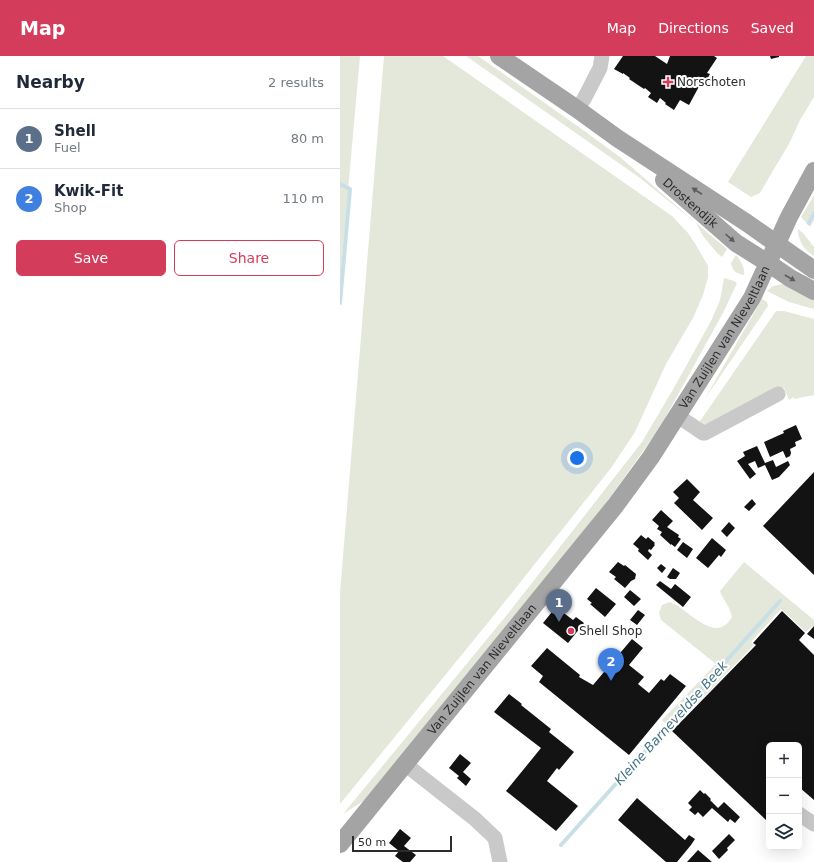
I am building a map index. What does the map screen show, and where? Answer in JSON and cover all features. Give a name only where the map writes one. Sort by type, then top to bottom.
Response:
[{"type":"main road","name":"Drostendijk","points":[[499,56],[617,138],[747,223],[776,244]]},
{"type":"main road","name":"Drostendijk","points":[[617,138],[736,243],[768,263]]},
{"type":"main road","points":[[768,263],[789,217],[814,171]]},
{"type":"main road","points":[[776,244],[814,270]]},
{"type":"main road","name":"Van Zuijlen van Nieveltlaan","points":[[342,838],[405,764],[615,506],[651,457],[678,416],[752,298],[768,263],[790,278],[814,291]]},
{"type":"street","points":[[577,109],[600,68],[602,56]]},
{"type":"street","name":"Van Zuijlen van Nieveltlaan","points":[[678,416],[703,433],[706,433],[778,394]]},
{"type":"street","points":[[405,764],[475,819],[495,838],[500,862]]},
{"type":"street","points":[[802,816],[814,824]]},
{"type":"shaded area","points":[[340,56],[360,56],[340,281]]},
{"type":"shaded area","points":[[384,56],[443,56],[672,216],[688,233],[696,245],[708,266],[708,277],[703,295],[693,318],[666,364],[635,432],[611,468],[495,614],[340,804],[340,593]]},
{"type":"shaded area","points":[[466,56],[478,56],[576,125],[620,157],[696,223],[640,178]]},
{"type":"shaded area","points":[[806,56],[814,56],[814,97],[760,193],[751,197],[728,182]]},
{"type":"shaded area","points":[[814,195],[814,220],[810,227],[801,217]]},
{"type":"shaded area","points":[[696,223],[727,249],[722,257],[703,236]]},
{"type":"shaded area","points":[[798,229],[814,247],[814,256],[802,245]]},
{"type":"shaded area","points":[[736,255],[744,269],[744,275],[737,273],[732,268],[731,263]]},
{"type":"shaded area","points":[[724,278],[737,283],[723,313],[659,429],[593,521],[365,800],[343,814],[506,616],[642,442],[711,321],[720,300]]},
{"type":"shaded area","points":[[783,284],[814,297],[814,309],[789,302],[767,291],[773,286]]},
{"type":"shaded area","points":[[762,299],[767,302],[768,306],[704,400]]},
{"type":"shaded area","points":[[776,311],[784,311],[814,319],[814,395],[794,399],[794,397],[789,400],[784,388],[707,426],[698,424]]},
{"type":"shaded area","points":[[744,562],[814,620],[814,625],[806,632],[781,609],[751,642],[754,645],[672,730],[662,720],[716,664],[661,620],[659,613],[662,605],[670,602],[710,627],[718,628],[725,625],[732,617],[720,591]]},
{"type":"building","name":"Norschoten","points":[[623,56],[655,56],[667,64],[670,56],[714,56],[717,58],[707,73],[710,74],[705,83],[702,81],[689,105],[680,100],[674,110],[665,104],[666,103],[660,98],[657,103],[648,97],[651,93],[645,88],[644,89],[623,73],[614,69]]},
{"type":"building","name":"Norschoten","points":[[770,56],[779,56],[779,57],[771,59]]},
{"type":"building","points":[[796,425],[802,439],[795,442],[796,446],[790,449],[790,456],[786,458],[783,451],[770,457],[764,442],[784,433],[783,431]]},
{"type":"building","points":[[757,446],[765,463],[773,460],[776,467],[788,461],[790,465],[779,477],[772,480],[765,465],[758,468],[755,461],[748,464],[756,474],[750,479],[737,461],[745,456],[743,452]]},
{"type":"building","points":[[814,472],[814,575],[763,526]]},
{"type":"building","points":[[687,479],[700,492],[693,500],[713,518],[702,530],[674,503],[679,498],[673,492]]},
{"type":"building","points":[[752,499],[756,504],[749,511],[744,507]]},
{"type":"building","points":[[661,510],[673,521],[667,527],[679,535],[678,537],[681,539],[675,547],[660,535],[662,532],[657,529],[659,526],[652,520]]},
{"type":"building","points":[[729,522],[735,528],[727,537],[721,531]]},
{"type":"building","points":[[641,535],[646,539],[648,537],[655,543],[651,550],[649,549],[648,551],[652,555],[648,560],[633,544]]},
{"type":"building","points":[[712,538],[726,550],[721,557],[719,555],[708,568],[696,558]]},
{"type":"building","points":[[683,542],[693,549],[687,558],[677,550]]},
{"type":"building","points":[[618,562],[624,566],[625,565],[636,574],[635,579],[625,588],[614,579],[616,577],[609,572]]},
{"type":"building","points":[[661,564],[666,568],[662,573],[657,568]]},
{"type":"building","points":[[673,568],[680,573],[676,579],[670,579],[667,577]]},
{"type":"building","points":[[660,581],[671,589],[675,584],[691,597],[683,607],[656,585]]},
{"type":"building","points":[[596,588],[616,604],[605,617],[590,604],[592,603],[587,599]]},
{"type":"building","points":[[630,590],[641,599],[634,606],[624,597]]},
{"type":"building","points":[[556,607],[573,620],[576,617],[584,623],[568,643],[543,623]]},
{"type":"building","points":[[638,610],[645,615],[637,625],[630,620]]},
{"type":"building","points":[[782,611],[805,633],[799,640],[814,655],[814,800],[802,790],[802,742],[766,742],[766,820],[672,731],[756,645],[753,643]]},
{"type":"building","points":[[814,626],[814,639],[807,634]]},
{"type":"building","points":[[632,639],[643,648],[629,665],[644,677],[638,684],[649,693],[661,679],[664,681],[670,674],[686,686],[629,755],[539,682],[543,676],[531,666],[547,648],[580,675],[579,677],[593,685]]},
{"type":"building","points":[[509,694],[551,729],[549,732],[574,752],[559,770],[557,768],[547,781],[578,806],[556,831],[506,791],[541,748],[494,712]]},
{"type":"building","points":[[460,754],[471,763],[463,772],[471,779],[466,786],[457,778],[459,776],[449,768]]},
{"type":"building","points":[[700,790],[711,799],[710,800],[718,808],[724,802],[740,817],[735,823],[730,819],[728,822],[712,808],[703,817],[698,812],[695,815],[689,810],[692,807],[688,803]]},
{"type":"building","points":[[637,798],[685,840],[689,835],[695,839],[677,862],[666,862],[618,820]]},
{"type":"building","points":[[400,829],[411,838],[404,846],[416,855],[410,862],[403,862],[395,856],[399,851],[389,843]]},
{"type":"building","points":[[729,834],[735,840],[719,859],[712,851]]},
{"type":"building","points":[[698,850],[712,862],[687,862]]},
{"type":"waterway","points":[[340,184],[350,189],[340,303]]},
{"type":"waterway","points":[[809,223],[814,213]]},
{"type":"waterway","name":"Kleine Barneveldse Beek","points":[[561,845],[780,601]]},
{"type":"place","name":"Norschoten","points":[[668,82]]},
{"type":"place","name":"Shell","points":[[559,622]]},
{"type":"place","name":"Shell Shop","points":[[571,631]]},
{"type":"place","name":"Kwik-Fit","points":[[611,681]]}]
